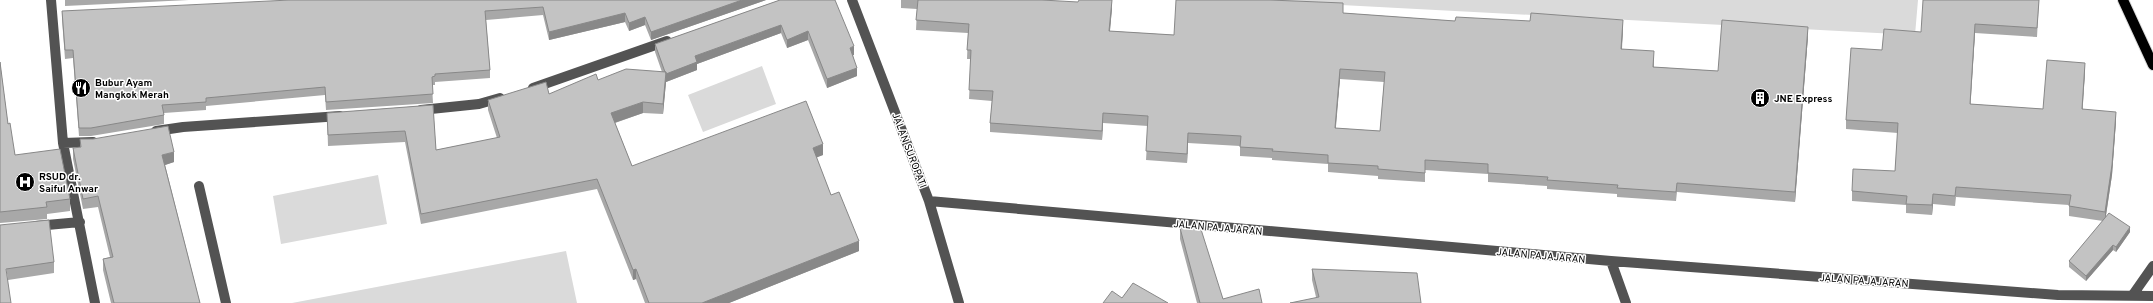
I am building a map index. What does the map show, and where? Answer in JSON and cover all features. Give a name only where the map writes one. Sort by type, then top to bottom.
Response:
[{"type":"main road","points":[[2123,0],[2153,65]]},
{"type":"street","points":[[51,0],[55,13],[63,143],[95,303]]},
{"type":"street","name":"JALAN SUROPATI","points":[[852,0],[929,201],[959,303]]},
{"type":"street","points":[[408,111],[479,104],[516,93],[676,38]]},
{"type":"street","points":[[145,133],[183,127],[354,115]]},
{"type":"street","points":[[63,143],[92,143],[107,140]]},
{"type":"street","points":[[199,186],[226,303]]},
{"type":"street","name":"JALAN PAJAJARAN","points":[[929,201],[2060,299],[2153,296]]},
{"type":"street","points":[[23,228],[80,222]]},
{"type":"street","points":[[1611,261],[1626,303]]},
{"type":"street","points":[[2132,296],[2153,266]]},
{"type":"shaded area","points":[[1246,0],[1918,0],[1915,35]]},
{"type":"shaded area","points":[[762,66],[776,104],[703,132],[688,95]]},
{"type":"shaded area","points":[[378,175],[387,224],[281,244],[273,196]]},
{"type":"shaded area","points":[[566,251],[577,303],[292,303]]},
{"type":"building","points":[[290,0],[742,0],[651,32],[645,17],[629,23],[625,13],[549,32],[543,7],[485,11],[490,70],[435,74],[435,76],[432,77],[433,94],[326,102],[325,87],[206,98],[206,102],[162,105],[164,115],[91,128],[79,128],[73,50],[65,50],[62,11]]},
{"type":"building","points":[[780,0],[835,0],[854,46],[850,48],[857,68],[827,79],[808,31],[787,40],[781,25],[695,56],[697,62],[666,74],[655,44]]},
{"type":"building","points":[[918,0],[1042,0],[1078,2],[1079,0],[1112,0],[1109,31],[1174,35],[1176,0],[1270,0],[1343,3],[1343,13],[1455,21],[1456,17],[1530,21],[1531,13],[1623,20],[1621,49],[1654,51],[1653,67],[1718,71],[1722,20],[1808,27],[1795,192],[1677,183],[1676,192],[1617,188],[1618,185],[1547,180],[1548,177],[1488,173],[1488,164],[1425,160],[1425,173],[1378,169],[1378,166],[1328,163],[1328,155],[1240,147],[1241,136],[1188,133],[1187,154],[1146,151],[1148,116],[1103,113],[1102,131],[990,123],[993,91],[969,90],[971,50],[967,50],[969,24],[916,20]],"holes":[[[1340,69],[1385,72],[1380,131],[1335,128]]]},
{"type":"building","points":[[1923,0],[2039,0],[2037,28],[1975,24],[1970,104],[2043,109],[2047,60],[2085,63],[2082,109],[2116,112],[2112,165],[2105,212],[2069,206],[2071,195],[1956,187],[1955,196],[1933,194],[1932,205],[1906,204],[1907,196],[1852,191],[1853,169],[1895,171],[1898,123],[1846,120],[1851,48],[1882,50],[1884,29],[1921,32]]},
{"type":"building","points":[[0,62],[8,124],[10,123],[15,155],[60,149],[70,199],[46,202],[47,207],[0,212]]},
{"type":"building","points":[[626,69],[666,72],[663,104],[643,102],[611,113],[632,166],[806,101],[823,144],[813,148],[831,195],[839,192],[859,241],[702,303],[649,303],[636,269],[633,270],[597,179],[421,214],[405,131],[328,135],[327,113],[433,105],[436,150],[500,137],[488,100],[546,82],[549,94],[596,74],[598,80]]},
{"type":"building","points":[[168,126],[174,152],[162,155],[200,303],[114,303],[103,259],[113,257],[98,196],[83,199],[73,148],[81,147],[80,139],[93,139]]},
{"type":"building","points":[[2109,213],[2130,227],[2116,247],[2113,245],[2086,276],[2069,261]]},
{"type":"building","points":[[49,220],[54,262],[6,269],[11,303],[0,303],[0,225]]},
{"type":"building","points":[[1199,223],[1223,299],[1259,289],[1262,303],[1200,303],[1180,228]]},
{"type":"building","points":[[1312,269],[1417,273],[1421,303],[1290,303],[1319,297]]},
{"type":"building","points":[[1133,283],[1168,303],[1103,303],[1112,291],[1122,298]]},
{"type":"place","name":"Bubur Ayam Mangkok Merah","points":[[81,88]]},
{"type":"place","name":"JNE Express","points":[[1760,98]]},
{"type":"place","name":"RSUD dr. Saiful Anwar","points":[[25,182]]}]
